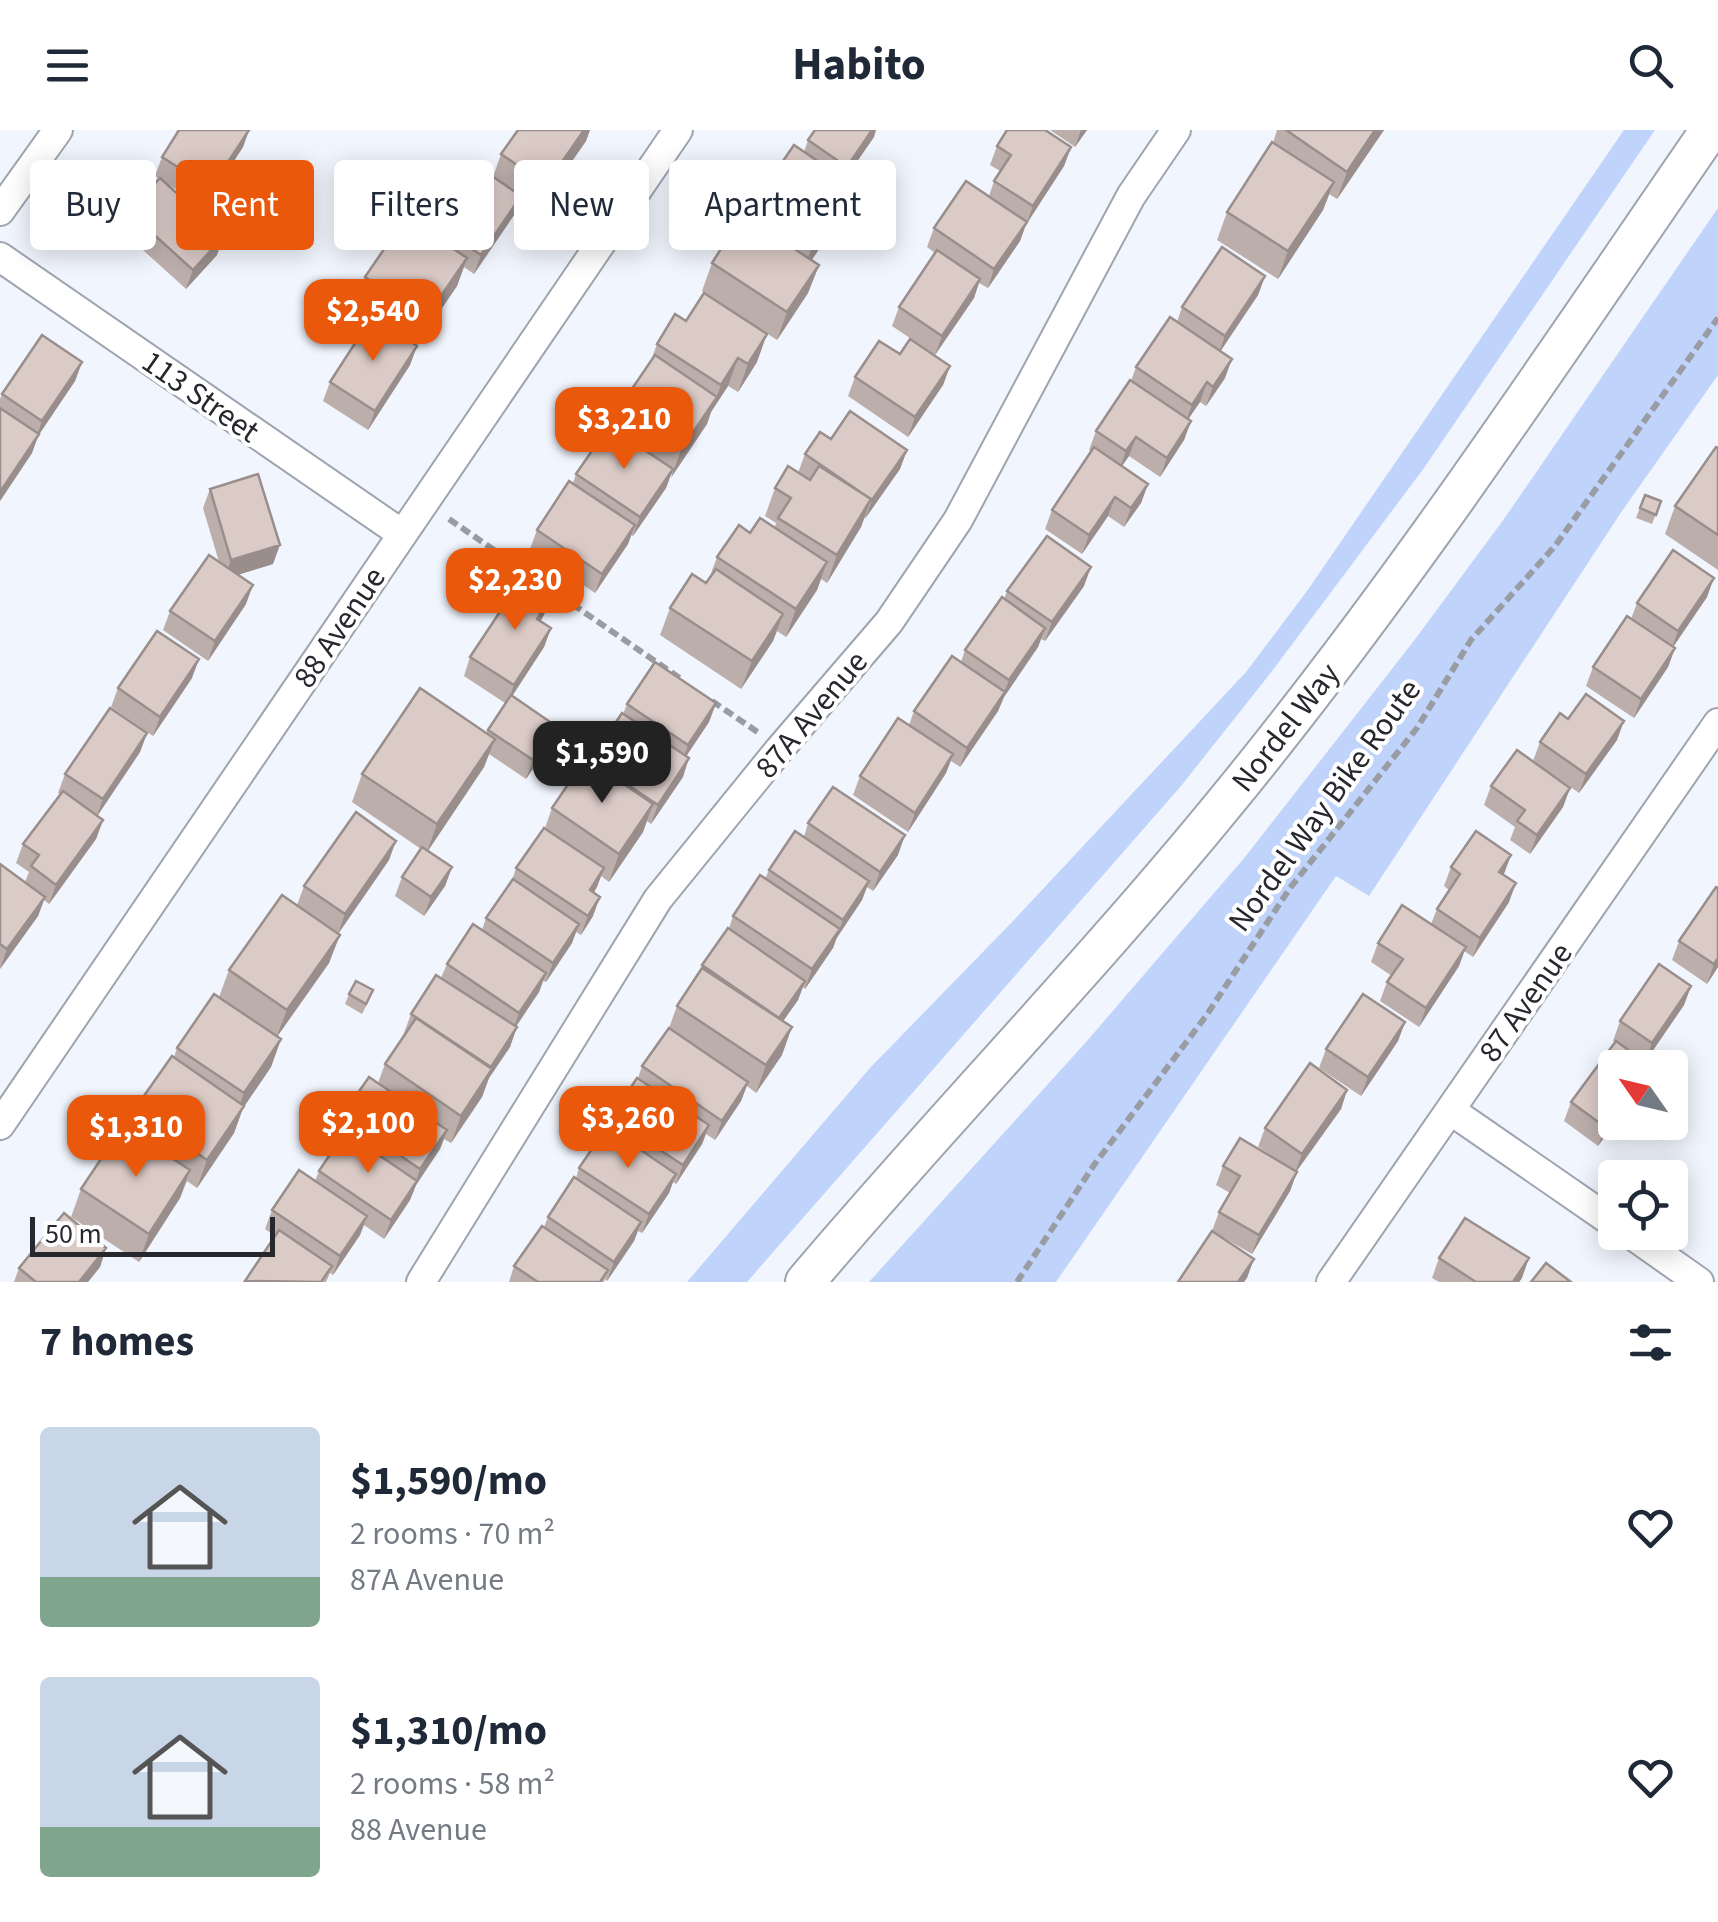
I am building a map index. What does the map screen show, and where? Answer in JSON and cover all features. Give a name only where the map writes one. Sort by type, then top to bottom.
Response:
[{"type":"main road","name":"Nordel Way","points":[[806,1282],[1222,806],[1328,672],[1431,532],[1710,130]]},
{"type":"street","points":[[0,211],[58,130]]},
{"type":"street","name":"88 Avenue","points":[[0,1125],[678,130]]},
{"type":"street","name":"87A Avenue","points":[[421,1282],[658,899],[889,622],[926,570],[958,520],[1131,196],[1176,130]]},
{"type":"street","name":"113 Street","points":[[0,257],[402,534]]},
{"type":"street","name":"87 Avenue","points":[[1331,1282],[1718,723]]},
{"type":"street","points":[[1450,1110],[1598,1212]]},
{"type":"street","points":[[1654,1250],[1699,1282]]},
{"type":"path","name":"Nordel Way Bike Route","points":[[1017,1282],[1094,1164],[1206,1016],[1290,888],[1417,728],[1471,640],[1556,546],[1718,318]]},
{"type":"path","points":[[445,516],[692,687]]},
{"type":"path","points":[[708,698],[760,734]]},
{"type":"shaded area","points":[[1624,130],[1655,130],[1424,468],[1181,786],[747,1282],[687,1282],[870,1068],[1246,672],[1307,591]]},
{"type":"shaded area","points":[[1718,208],[1718,375],[1622,511],[1369,896],[1336,876],[1056,1282],[869,1282],[1087,1041],[1245,857],[1504,519]]},
{"type":"building","points":[[179,130],[249,130],[229,160],[176,160],[176,166],[162,157]]},
{"type":"building","points":[[518,130],[584,130],[563,160],[514,163],[501,154]]},
{"type":"building","points":[[815,130],[872,130],[852,160],[837,160],[808,140]]},
{"type":"building","points":[[1007,130],[1045,130],[1071,147],[1033,206],[994,181],[1011,155],[997,146]]},
{"type":"building","points":[[1286,130],[1375,130],[1347,172]]},
{"type":"building","points":[[1272,142],[1334,182],[1288,251],[1227,212]]},
{"type":"building","points":[[794,145],[816,160],[784,160]]},
{"type":"building","points":[[494,177],[514,191],[514,206],[494,236]]},
{"type":"building","points":[[160,178],[176,192],[176,250],[211,250],[193,270],[156,236],[156,182]]},
{"type":"building","points":[[966,181],[1027,222],[994,269],[934,228]]},
{"type":"building","points":[[1222,247],[1265,276],[1225,336],[1182,307]]},
{"type":"building","points":[[383,250],[455,250],[467,258],[426,318],[365,277]]},
{"type":"building","points":[[720,250],[796,250],[819,265],[787,312],[712,263]]},
{"type":"building","points":[[937,250],[980,279],[942,336],[899,307]]},
{"type":"building","points":[[704,293],[767,334],[748,364],[738,358],[721,385],[657,344],[675,314],[686,321]]},
{"type":"building","points":[[372,317],[417,346],[375,411],[330,382]]},
{"type":"building","points":[[1170,317],[1232,359],[1213,387],[1207,382],[1192,405],[1136,367]]},
{"type":"building","points":[[42,335],[82,362],[42,421],[2,394]]},
{"type":"building","points":[[910,339],[950,366],[915,417],[855,377],[879,341],[900,354]]},
{"type":"building","points":[[655,355],[717,397],[681,450],[619,408]]},
{"type":"building","points":[[1130,380],[1191,421],[1167,458],[1136,437],[1126,451],[1096,431]]},
{"type":"building","points":[[0,408],[39,434],[0,492]]},
{"type":"building","points":[[850,411],[907,450],[872,500],[805,454],[820,432],[831,439]]},
{"type":"building","points":[[609,426],[673,469],[640,517],[576,474]]},
{"type":"building","points":[[1094,447],[1148,484],[1131,508],[1115,497],[1089,535],[1052,510]]},
{"type":"building","points":[[1718,448],[1718,535],[1675,506]]},
{"type":"building","points":[[788,466],[810,480],[819,466],[871,499],[837,555],[778,518],[791,498],[775,488]]},
{"type":"building","points":[[258,474],[280,545],[231,560],[210,489]]},
{"type":"building","points":[[569,481],[635,525],[602,574],[537,530]]},
{"type":"building","points":[[1645,495],[1661,501],[1656,515],[1640,508]]},
{"type":"building","points":[[760,518],[827,562],[796,609],[717,557],[739,525],[750,533]]},
{"type":"building","points":[[1047,536],[1091,567],[1052,622],[1007,591]]},
{"type":"building","points":[[1673,550],[1714,578],[1678,631],[1637,603]]},
{"type":"building","points":[[209,555],[253,585],[215,641],[170,611]]},
{"type":"building","points":[[716,569],[783,614],[752,661],[670,608],[692,574],[706,583]]},
{"type":"building","points":[[523,577],[551,596],[537,619],[551,628],[514,685],[470,657]]},
{"type":"building","points":[[1002,597],[1045,628],[1009,680],[965,650]]},
{"type":"building","points":[[1627,616],[1675,648],[1641,699],[1593,667]]},
{"type":"building","points":[[157,631],[199,659],[160,717],[118,688]]},
{"type":"building","points":[[952,656],[1005,692],[967,748],[914,711]]},
{"type":"building","points":[[655,662],[716,703],[688,745],[627,704]]},
{"type":"building","points":[[420,688],[495,739],[437,824],[362,774]]},
{"type":"building","points":[[1586,694],[1624,721],[1586,774],[1540,742],[1560,713],[1568,719]]},
{"type":"building","points":[[511,695],[556,726],[533,760],[488,730]]},
{"type":"building","points":[[110,708],[147,733],[103,799],[65,774]]},
{"type":"building","points":[[622,713],[689,758],[658,805],[591,760]]},
{"type":"building","points":[[898,718],[953,754],[915,813],[860,776]]},
{"type":"building","points":[[1517,750],[1570,788],[1537,835],[1517,821],[1525,810],[1491,786]]},
{"type":"building","points":[[586,758],[653,804],[619,854],[552,808]]},
{"type":"building","points":[[833,787],[905,835],[880,872],[808,823]]},
{"type":"building","points":[[63,791],[103,820],[56,885],[31,866],[39,855],[23,844]]},
{"type":"building","points":[[356,812],[396,841],[345,914],[304,886]]},
{"type":"building","points":[[544,828],[604,868],[590,890],[600,897],[588,916],[516,868]]},
{"type":"building","points":[[795,831],[869,881],[843,920],[769,870]]},
{"type":"building","points":[[1476,831],[1511,855],[1499,872],[1516,883],[1480,938],[1437,909],[1460,874],[1451,867]]},
{"type":"building","points":[[422,847],[452,867],[431,897],[402,877]]},
{"type":"building","points":[[0,864],[45,897],[7,949],[0,944]]},
{"type":"building","points":[[760,875],[840,929],[812,969],[733,916]]},
{"type":"building","points":[[513,879],[579,924],[553,963],[486,918]]},
{"type":"building","points":[[1716,887],[1718,958],[1714,964],[1679,941]]},
{"type":"building","points":[[282,895],[340,935],[287,1010],[229,970]]},
{"type":"building","points":[[1402,905],[1466,947],[1426,1008],[1387,982],[1403,959],[1378,943]]},
{"type":"building","points":[[473,924],[546,973],[519,1013],[447,964]]},
{"type":"building","points":[[728,928],[805,981],[779,1018],[702,965]]},
{"type":"building","points":[[1659,964],[1691,986],[1652,1043],[1620,1021]]},
{"type":"building","points":[[702,968],[792,1027],[766,1065],[677,1006]]},
{"type":"building","points":[[436,975],[517,1027],[491,1067],[411,1014]]},
{"type":"building","points":[[356,981],[373,990],[366,1004],[349,994]]},
{"type":"building","points":[[214,994],[281,1039],[244,1093],[177,1048]]},
{"type":"building","points":[[1363,994],[1405,1022],[1368,1077],[1326,1049]]},
{"type":"building","points":[[416,1018],[492,1069],[461,1116],[385,1064]]},
{"type":"building","points":[[669,1028],[748,1082],[722,1121],[642,1066]]},
{"type":"building","points":[[1616,1041],[1628,1050],[1609,1050]]},
{"type":"building","points":[[172,1056],[244,1106],[207,1160],[134,1110]]},
{"type":"building","points":[[1310,1063],[1347,1090],[1302,1154],[1265,1128]]},
{"type":"building","points":[[1598,1065],[1598,1122],[1571,1102]]},
{"type":"building","points":[[369,1077],[447,1130],[420,1169],[342,1116]]},
{"type":"building","points":[[637,1078],[709,1125],[683,1165],[611,1118]]},
{"type":"building","points":[[123,1126],[190,1170],[149,1234],[81,1189]]},
{"type":"building","points":[[607,1127],[676,1174],[649,1214],[579,1168]]},
{"type":"building","points":[[345,1132],[417,1181],[391,1220],[319,1171]]},
{"type":"building","points":[[1240,1138],[1297,1172],[1259,1235],[1219,1212],[1240,1176],[1223,1166]]},
{"type":"building","points":[[299,1170],[367,1216],[340,1256],[272,1210]]},
{"type":"building","points":[[574,1177],[641,1222],[614,1262],[548,1217]]},
{"type":"building","points":[[64,1213],[106,1248],[79,1282],[36,1282],[19,1268]]},
{"type":"building","points":[[1465,1218],[1529,1258],[1513,1282],[1476,1282],[1439,1258]]},
{"type":"building","points":[[542,1226],[608,1270],[600,1282],[538,1282],[514,1266]]},
{"type":"building","points":[[279,1230],[332,1266],[321,1282],[245,1281]]},
{"type":"building","points":[[1212,1231],[1254,1259],[1238,1282],[1178,1282]]},
{"type":"building","points":[[1546,1263],[1571,1282],[1531,1282]]}]
